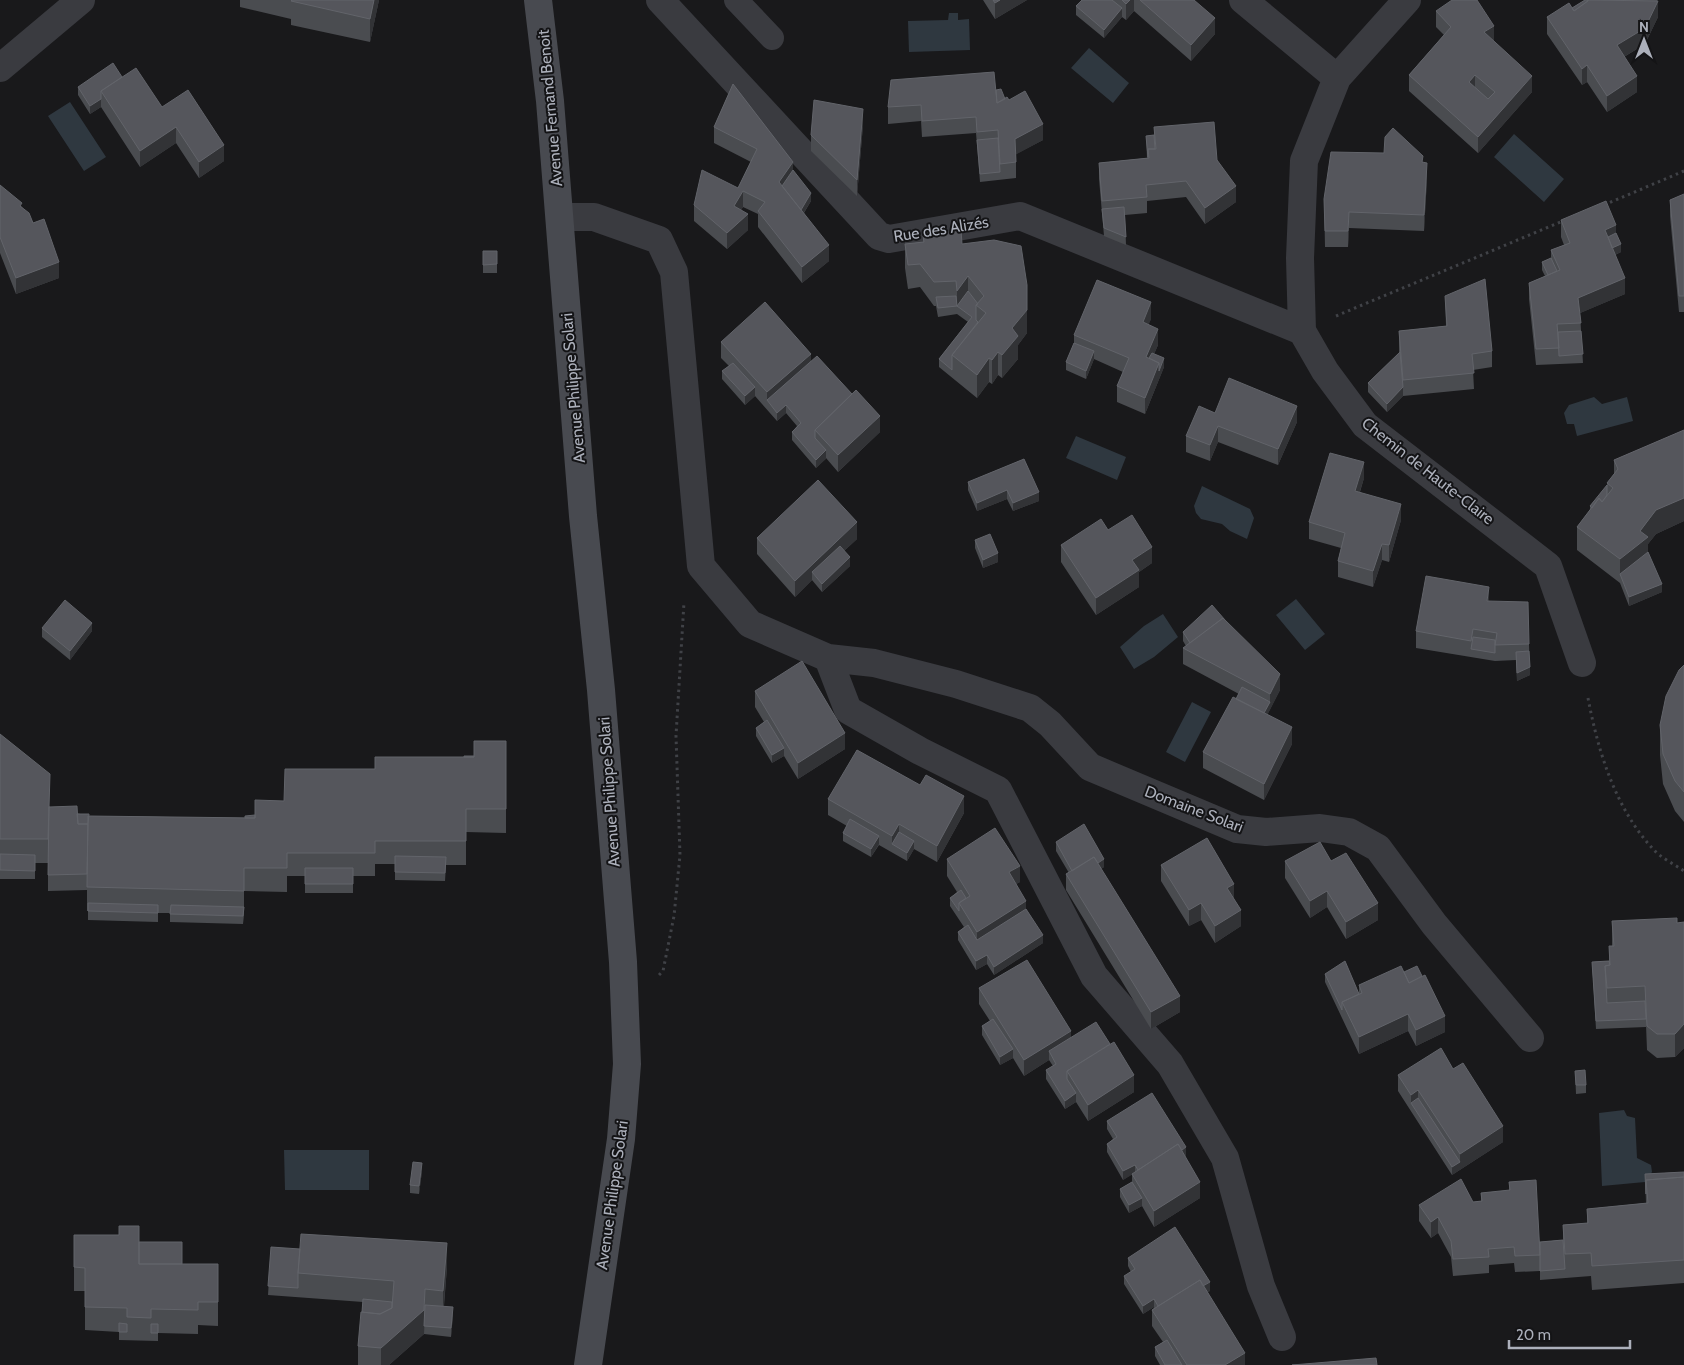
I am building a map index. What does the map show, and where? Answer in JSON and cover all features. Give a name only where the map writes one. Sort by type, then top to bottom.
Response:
[{"type":"main road","name":"Avenue Fernand Benoit","points":[[538,0],[550,101],[560,217]]},
{"type":"main road","name":"Avenue Philippe Solari","points":[[560,217],[582,506],[601,690],[623,962],[627,1064],[621,1139],[588,1365]]},
{"type":"street","points":[[0,68],[81,0]]},
{"type":"street","name":"Rue des Alizés","points":[[660,0],[879,236],[889,239],[1020,216],[1302,331]]},
{"type":"street","points":[[1243,0],[1337,78]]},
{"type":"street","name":"Chemin de Haute-Claire","points":[[1407,0],[1337,78],[1304,161],[1300,258],[1302,331],[1325,371],[1365,426],[1548,566],[1582,663]]},
{"type":"street","points":[[560,217],[594,217],[659,240],[674,272],[701,566]]},
{"type":"street","name":"Domaine Solari","points":[[701,566],[750,624],[828,658],[883,665],[956,684],[1030,708],[1050,724],[1090,767],[1237,829],[1266,832],[1320,828],[1349,832],[1378,848],[1434,924],[1530,1038]]},
{"type":"street","points":[[828,658],[848,710],[920,751],[998,790],[1094,976],[1170,1064],[1225,1158],[1261,1286],[1282,1336]]},
{"type":"lane","points":[[736,0],[772,38]]},
{"type":"path","points":[[1603,205],[1684,171]]},
{"type":"path","points":[[1302,331],[1567,220]]},
{"type":"path","points":[[625,1012],[663,971],[674,916],[680,855],[676,736],[685,589],[701,566]]},
{"type":"path","points":[[1582,663],[1593,724],[1609,776],[1630,819],[1654,850],[1684,871]]},
{"type":"shaded area","points":[[949,13],[958,13],[958,20],[969,19],[970,50],[909,52],[908,21],[948,20]]},
{"type":"shaded area","points":[[1089,48],[1129,83],[1113,103],[1071,68]]},
{"type":"shaded area","points":[[70,102],[106,157],[84,171],[48,116]]},
{"type":"shaded area","points":[[1514,134],[1564,179],[1544,202],[1494,157]]},
{"type":"shaded area","points":[[1594,397],[1602,404],[1627,397],[1633,421],[1577,436],[1574,424],[1567,424],[1564,413],[1569,405]]},
{"type":"shaded area","points":[[1076,436],[1126,457],[1117,480],[1066,458]]},
{"type":"shaded area","points":[[1202,486],[1250,509],[1254,518],[1247,539],[1230,531],[1222,524],[1201,519],[1196,513],[1194,506]]},
{"type":"shaded area","points":[[1296,599],[1325,634],[1305,650],[1276,615]]},
{"type":"shaded area","points":[[1163,614],[1178,637],[1154,657],[1134,669],[1120,647],[1144,626]]},
{"type":"shaded area","points":[[1192,702],[1211,712],[1185,762],[1166,752]]},
{"type":"shaded area","points":[[1624,1110],[1627,1116],[1635,1118],[1637,1158],[1651,1165],[1652,1172],[1645,1182],[1602,1186],[1599,1113]]},
{"type":"shaded area","points":[[284,1150],[369,1150],[369,1190],[285,1190]]},
{"type":"building","points":[[292,0],[374,0],[370,19]]},
{"type":"building","points":[[1082,0],[1112,0],[1122,8],[1104,30],[1076,6]]},
{"type":"building","points":[[1122,0],[1130,0],[1126,4]]},
{"type":"building","points":[[1140,0],[1194,0],[1215,18],[1191,45]]},
{"type":"building","points":[[1452,0],[1477,0],[1494,26],[1484,32],[1532,76],[1478,137],[1409,75],[1451,27],[1436,11]],"holes":[[[1475,75],[1495,92],[1488,99],[1469,82]]]},
{"type":"building","points":[[1585,0],[1588,1],[1574,11],[1572,8]]},
{"type":"building","points":[[1589,0],[1658,1],[1645,28],[1617,45],[1637,76],[1607,96],[1587,65],[1582,69],[1547,17],[1569,3],[1574,11]]},
{"type":"building","points":[[113,63],[122,77],[101,91],[101,99],[90,106],[78,87]]},
{"type":"building","points":[[136,68],[162,107],[188,90],[224,145],[199,162],[176,127],[140,151],[101,91]]},
{"type":"building","points":[[994,72],[997,103],[1007,97],[1009,100],[1025,91],[1043,124],[1015,139],[1016,162],[1000,164],[998,130],[977,132],[976,117],[922,121],[921,105],[888,107],[891,80]]},
{"type":"building","points":[[733,84],[793,162],[779,182],[829,245],[802,267],[758,211],[765,202],[743,191],[734,206],[748,214],[727,233],[694,205],[702,170],[738,188],[757,149],[714,127]]},
{"type":"building","points":[[1001,89],[1005,99],[997,103],[996,90]]},
{"type":"building","points":[[814,100],[863,109],[857,180],[811,135]]},
{"type":"building","points":[[1214,122],[1217,160],[1236,186],[1205,208],[1186,181],[1146,185],[1147,197],[1102,201],[1099,163],[1149,158],[1148,149],[1156,149],[1154,127]]},
{"type":"building","points":[[1393,128],[1423,156],[1422,162],[1427,163],[1424,215],[1349,212],[1348,231],[1325,231],[1324,199],[1331,152],[1384,153],[1385,137]]},
{"type":"building","points":[[1154,135],[1155,149],[1148,149],[1148,157],[1146,136]]},
{"type":"building","points":[[998,138],[1000,172],[980,174],[977,140]]},
{"type":"building","points":[[793,170],[811,193],[801,210],[782,186]]},
{"type":"building","points":[[0,185],[22,203],[20,206],[29,213],[33,223],[44,219],[59,262],[16,278],[0,237]]},
{"type":"building","points":[[1684,194],[1684,296],[1679,296],[1670,200]]},
{"type":"building","points":[[1606,201],[1616,225],[1605,230],[1625,278],[1578,298],[1581,323],[1557,324],[1559,348],[1536,349],[1529,283],[1560,270],[1551,250],[1570,243],[1561,220]]},
{"type":"building","points":[[1124,207],[1126,237],[1104,228],[1102,209]]},
{"type":"building","points":[[961,230],[962,244],[994,240],[1021,246],[1027,285],[1027,310],[1012,328],[1018,336],[1002,355],[998,352],[992,360],[989,358],[977,375],[952,355],[986,313],[976,305],[984,296],[968,276],[957,291],[956,281],[934,282],[920,264],[908,265],[905,244],[924,242],[923,236]]},
{"type":"building","points":[[1616,233],[1621,244],[1612,248],[1608,237]]},
{"type":"building","points":[[483,251],[497,251],[497,264],[483,265]]},
{"type":"building","points":[[1551,258],[1557,271],[1548,275],[1542,262]]},
{"type":"building","points":[[1485,279],[1492,351],[1472,354],[1474,373],[1403,380],[1399,331],[1447,326],[1445,296]]},
{"type":"building","points":[[1097,280],[1151,302],[1143,322],[1158,329],[1146,357],[1159,363],[1145,398],[1117,386],[1129,358],[1074,335]]},
{"type":"building","points":[[968,291],[978,304],[976,305],[976,320],[978,322],[952,355],[952,370],[939,359],[972,317],[957,306]]},
{"type":"building","points":[[956,296],[957,306],[938,308],[936,297]]},
{"type":"building","points":[[765,302],[811,354],[767,392],[721,342]]},
{"type":"building","points":[[1581,331],[1583,354],[1559,356],[1558,332]]},
{"type":"building","points":[[1074,343],[1094,351],[1086,371],[1066,362]]},
{"type":"building","points":[[1400,352],[1403,387],[1387,404],[1368,383]]},
{"type":"building","points":[[1152,353],[1164,358],[1159,371],[1159,363],[1149,358]]},
{"type":"building","points":[[817,356],[852,394],[815,430],[815,438],[826,450],[816,460],[792,432],[801,423],[786,405],[777,413],[767,400]]},
{"type":"building","points":[[733,363],[755,387],[745,396],[722,371]]},
{"type":"building","points":[[1229,378],[1297,406],[1278,449],[1218,426],[1210,445],[1186,436],[1199,406],[1215,413]]},
{"type":"building","points":[[856,390],[880,416],[838,455],[815,430]]},
{"type":"building","points":[[1684,430],[1684,498],[1656,510],[1640,531],[1648,537],[1620,559],[1577,527],[1599,498],[1602,502],[1613,488],[1607,483],[1618,469],[1614,460]]},
{"type":"building","points":[[1330,453],[1364,462],[1355,491],[1401,504],[1389,545],[1382,544],[1373,571],[1338,561],[1345,533],[1309,522]]},
{"type":"building","points":[[1024,459],[1039,492],[1013,503],[1007,490],[977,503],[968,482]]},
{"type":"building","points":[[818,480],[857,522],[795,581],[757,538]]},
{"type":"building","points":[[1607,485],[1607,495],[1602,502],[1599,498],[1592,508],[1590,506]]},
{"type":"building","points":[[1132,515],[1152,547],[1132,560],[1139,570],[1096,598],[1061,545],[1101,519],[1108,530]]},
{"type":"building","points":[[990,534],[998,553],[983,560],[975,540]]},
{"type":"building","points":[[840,546],[850,557],[822,584],[812,572]]},
{"type":"building","points":[[1648,552],[1662,584],[1629,597],[1620,574]]},
{"type":"building","points":[[1426,576],[1489,587],[1487,601],[1528,602],[1529,644],[1495,645],[1497,633],[1473,629],[1471,641],[1416,631]]},
{"type":"building","points":[[65,600],[92,623],[70,651],[42,628]]},
{"type":"building","points":[[1212,605],[1225,620],[1223,618],[1190,643],[1183,632]]},
{"type":"building","points":[[1223,618],[1280,674],[1270,694],[1183,648]]},
{"type":"building","points":[[1473,637],[1495,640],[1495,653],[1471,649]]},
{"type":"building","points":[[1529,651],[1530,667],[1517,673],[1516,652]]},
{"type":"building","points":[[802,661],[845,733],[798,763],[755,691]]},
{"type":"building","points":[[1684,665],[1684,792],[1675,781],[1663,754],[1660,725],[1666,696],[1679,670]]},
{"type":"building","points":[[1242,687],[1270,702],[1264,713],[1236,699]]},
{"type":"building","points":[[1233,697],[1292,727],[1264,784],[1203,752]]},
{"type":"building","points":[[767,720],[784,748],[772,755],[756,728]]},
{"type":"building","points":[[0,734],[50,774],[48,839],[0,839]]},
{"type":"building","points":[[474,741],[506,741],[506,809],[466,809],[466,841],[375,841],[375,853],[287,853],[287,868],[244,868],[244,891],[87,887],[88,816],[255,818],[255,800],[284,801],[285,769],[375,769],[375,757],[474,757]]},
{"type":"building","points":[[857,750],[920,785],[926,775],[964,796],[937,846],[899,824],[892,836],[828,799]]},
{"type":"building","points":[[77,806],[78,824],[88,824],[87,874],[48,875],[49,807]]},
{"type":"building","points":[[77,814],[89,814],[88,824],[78,824]]},
{"type":"building","points":[[255,815],[255,818],[245,818],[245,816]]},
{"type":"building","points":[[850,819],[879,836],[871,849],[843,833]]},
{"type":"building","points":[[1084,824],[1104,859],[1098,863],[1094,857],[1072,871],[1056,842]]},
{"type":"building","points":[[995,828],[1020,866],[1009,872],[1026,901],[977,932],[959,903],[970,896],[947,859]]},
{"type":"building","points":[[899,832],[914,841],[907,853],[892,844]]},
{"type":"building","points":[[1207,838],[1234,884],[1227,888],[1241,910],[1215,926],[1201,903],[1189,910],[1161,865]]},
{"type":"building","points":[[1320,842],[1331,861],[1346,853],[1378,903],[1346,922],[1327,891],[1310,901],[1285,861]]},
{"type":"building","points":[[0,854],[35,855],[35,871],[0,870]]},
{"type":"building","points":[[395,856],[446,857],[445,873],[395,872]]},
{"type":"building","points":[[1094,857],[1180,996],[1151,1012],[1066,874]]},
{"type":"building","points":[[305,868],[353,868],[353,884],[305,884]]},
{"type":"building","points":[[961,890],[966,898],[959,903],[959,911],[950,898]]},
{"type":"building","points":[[88,903],[158,905],[158,913],[88,911]]},
{"type":"building","points":[[171,905],[244,907],[243,916],[170,914]]},
{"type":"building","points":[[1026,909],[1043,935],[994,967],[987,955],[976,961],[958,932],[968,925],[977,940]]},
{"type":"building","points":[[1677,918],[1677,923],[1684,922],[1684,1024],[1675,1034],[1657,1034],[1647,1026],[1645,986],[1607,988],[1605,966],[1610,965],[1609,946],[1614,946],[1612,921]]},
{"type":"building","points":[[1027,960],[1071,1031],[1024,1060],[979,988]]},
{"type":"building","points":[[1345,961],[1359,994],[1342,1002],[1342,1010],[1325,974]]},
{"type":"building","points":[[1609,961],[1610,965],[1605,966],[1607,1003],[1645,1001],[1646,1019],[1596,1021],[1592,962]]},
{"type":"building","points":[[1401,966],[1409,983],[1425,975],[1445,1016],[1416,1030],[1408,1014],[1359,1037],[1342,1002],[1362,993],[1359,985]]},
{"type":"building","points":[[1417,966],[1422,976],[1409,983],[1404,972]]},
{"type":"building","points":[[993,1019],[1013,1049],[1000,1057],[982,1026]]},
{"type":"building","points":[[1096,1022],[1110,1044],[1067,1071],[1067,1079],[1076,1093],[1065,1101],[1046,1070],[1056,1064],[1049,1051]]},
{"type":"building","points":[[1114,1042],[1134,1075],[1088,1105],[1067,1071]]},
{"type":"building","points":[[1441,1048],[1453,1069],[1463,1063],[1503,1126],[1460,1154],[1418,1090],[1411,1095],[1398,1075]]},
{"type":"building","points":[[1585,1070],[1586,1085],[1576,1085],[1575,1071]]},
{"type":"building","points":[[1152,1093],[1186,1147],[1182,1150],[1178,1144],[1138,1170],[1135,1165],[1123,1171],[1107,1144],[1117,1137],[1107,1121]]},
{"type":"building","points":[[1418,1098],[1460,1162],[1452,1167],[1411,1103]]},
{"type":"building","points":[[1178,1144],[1200,1182],[1154,1211],[1132,1174]]},
{"type":"building","points":[[413,1162],[422,1163],[419,1186],[410,1185]]},
{"type":"building","points":[[1684,1172],[1684,1177],[1646,1180],[1646,1194],[1645,1174]]},
{"type":"building","points":[[1684,1177],[1684,1260],[1592,1266],[1591,1253],[1565,1254],[1563,1225],[1588,1223],[1587,1209],[1648,1203],[1646,1180]]},
{"type":"building","points":[[1461,1179],[1473,1202],[1482,1201],[1481,1193],[1510,1190],[1509,1182],[1536,1180],[1540,1255],[1515,1256],[1514,1247],[1488,1249],[1489,1257],[1453,1259],[1451,1241],[1438,1217],[1431,1222],[1419,1205]]},
{"type":"building","points":[[1132,1182],[1142,1198],[1129,1205],[1120,1189]]},
{"type":"building","points":[[119,1226],[139,1226],[139,1264],[218,1264],[218,1302],[198,1302],[198,1310],[151,1309],[151,1318],[127,1317],[127,1308],[85,1307],[85,1268],[74,1267],[74,1235],[119,1235]]},
{"type":"building","points":[[1175,1227],[1210,1282],[1203,1286],[1200,1280],[1158,1306],[1154,1299],[1143,1306],[1124,1276],[1135,1269],[1128,1258]]},
{"type":"building","points":[[301,1234],[447,1243],[443,1291],[425,1289],[424,1310],[381,1348],[358,1346],[361,1312],[380,1314],[392,1308],[394,1281],[298,1273]]},
{"type":"building","points":[[1563,1240],[1565,1269],[1540,1271],[1540,1242]]},
{"type":"building","points":[[139,1242],[182,1242],[182,1264],[139,1264]]},
{"type":"building","points":[[271,1247],[300,1249],[298,1288],[268,1286]]},
{"type":"building","points":[[1200,1280],[1245,1353],[1225,1365],[1187,1365],[1152,1310]]},
{"type":"building","points":[[363,1299],[392,1302],[392,1308],[380,1314],[362,1312]]},
{"type":"building","points":[[425,1305],[453,1307],[451,1328],[424,1326]]},
{"type":"building","points":[[119,1323],[127,1324],[127,1332],[119,1332]]},
{"type":"building","points":[[151,1324],[158,1324],[158,1333],[151,1333]]},
{"type":"building","points":[[1167,1340],[1182,1365],[1165,1365],[1155,1347]]},
{"type":"building","points":[[1376,1358],[1377,1365],[1292,1365]]}]
